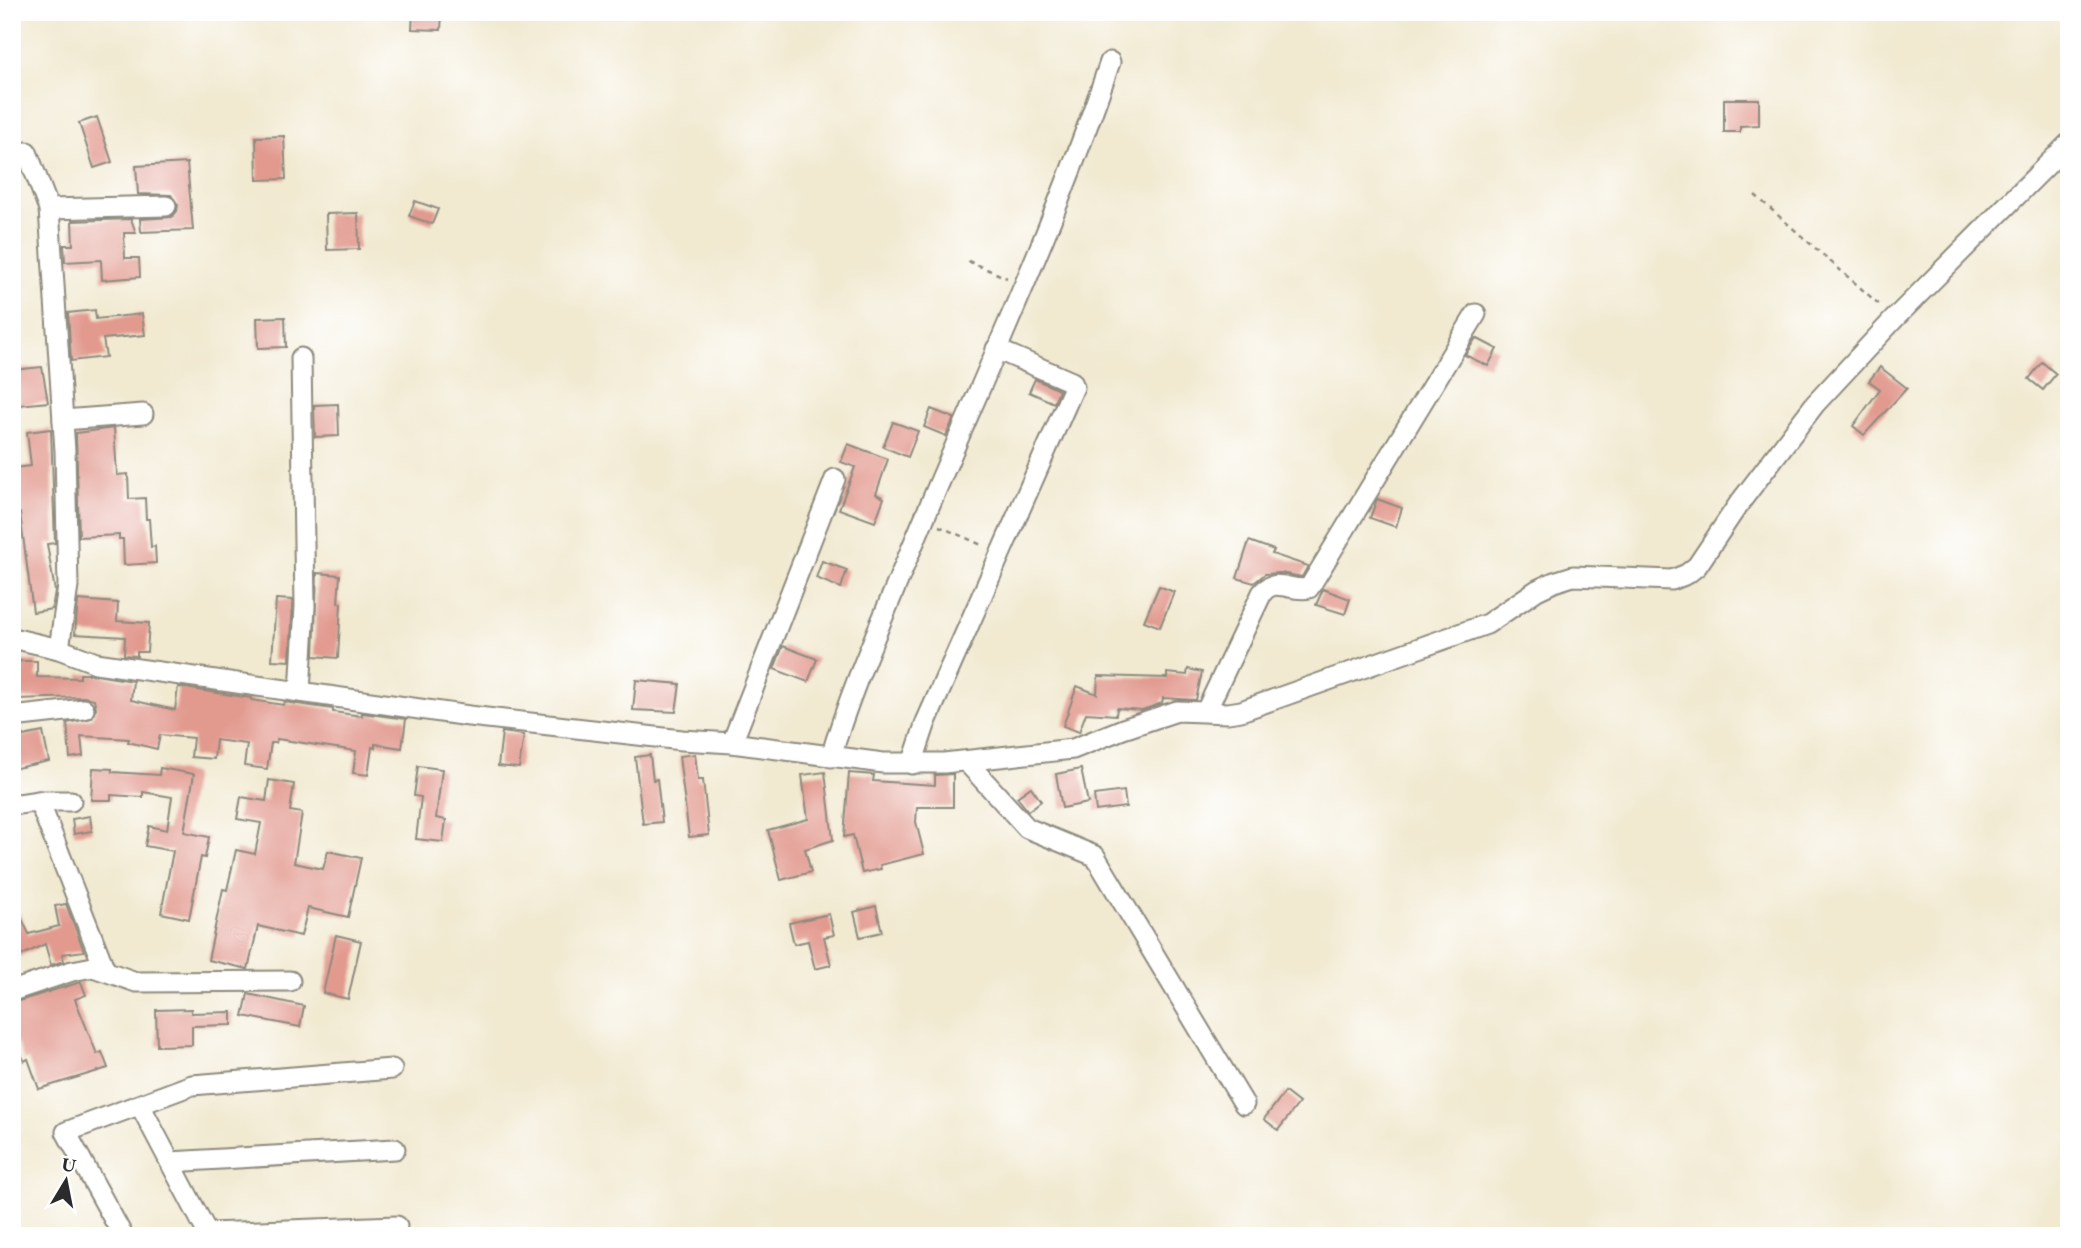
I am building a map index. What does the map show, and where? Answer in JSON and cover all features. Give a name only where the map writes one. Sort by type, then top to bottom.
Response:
[{"type":"street","points":[[831,757],[843,716],[923,520],[1025,285],[1089,124],[1110,62]]},
{"type":"street","points":[[12,638],[60,649],[96,663],[300,692],[495,719],[912,764],[1073,749],[1177,711],[1228,713],[1251,708],[1487,624],[1537,590],[1573,576],[1672,580],[1681,578],[1697,566],[1738,505],[1815,404],[1895,318],[2069,143]]},
{"type":"street","points":[[27,152],[49,209],[69,552],[68,586],[60,649]]},
{"type":"street","points":[[49,209],[166,206]]},
{"type":"street","points":[[1206,711],[1262,593],[1269,585],[1274,584],[1301,590],[1309,588],[1476,314]]},
{"type":"street","points":[[912,764],[917,743],[1074,387],[1072,382],[996,349]]},
{"type":"street","points":[[300,692],[305,606],[301,358]]},
{"type":"street","points":[[63,420],[142,414]]},
{"type":"street","points":[[732,743],[835,479]]},
{"type":"street","points":[[12,717],[83,709]]},
{"type":"street","points":[[966,761],[1027,828],[1095,856],[1244,1104]]},
{"type":"street","points":[[38,801],[105,970]]},
{"type":"street","points":[[12,806],[38,801],[71,801]]},
{"type":"street","points":[[12,991],[82,968],[105,970],[136,982],[290,981]]},
{"type":"street","points":[[123,1236],[66,1132],[192,1085],[392,1069]]},
{"type":"street","points":[[140,1105],[209,1234],[397,1226]]},
{"type":"street","points":[[170,1162],[395,1149]]},
{"type":"path","points":[[1755,195],[1895,318]]},
{"type":"path","points":[[968,261],[1025,285]]},
{"type":"path","points":[[923,520],[1001,554]]},
{"type":"building","points":[[413,12],[442,12],[441,30],[412,29]]},
{"type":"building","points":[[1724,99],[1759,99],[1759,125],[1740,126],[1740,132],[1724,132]]},
{"type":"building","points":[[97,117],[112,162],[94,168],[79,123]]},
{"type":"building","points":[[284,136],[286,179],[257,180],[256,137]]},
{"type":"building","points":[[187,163],[193,230],[141,232],[140,219],[172,217],[178,205],[171,195],[138,194],[136,166]]},
{"type":"building","points":[[415,201],[438,209],[432,224],[409,216]]},
{"type":"building","points":[[358,213],[359,249],[327,250],[326,214]]},
{"type":"building","points":[[131,219],[136,233],[124,233],[125,258],[139,258],[140,277],[102,280],[101,260],[65,262],[64,245],[73,245],[72,221]]},
{"type":"building","points":[[95,310],[96,319],[142,314],[145,335],[103,339],[106,357],[71,361],[68,313]]},
{"type":"building","points":[[285,317],[286,347],[258,348],[257,318]]},
{"type":"building","points":[[1476,338],[1497,349],[1488,366],[1465,355]]},
{"type":"building","points":[[2042,362],[2056,374],[2043,390],[2029,379]]},
{"type":"building","points":[[42,367],[48,402],[19,405],[13,370]]},
{"type":"building","points":[[1880,367],[1907,388],[1864,435],[1853,426],[1880,389],[1869,381]]},
{"type":"building","points":[[1035,379],[1059,390],[1054,403],[1029,392]]},
{"type":"building","points":[[338,404],[339,436],[315,437],[314,405]]},
{"type":"building","points":[[931,409],[954,418],[946,436],[924,427]]},
{"type":"building","points":[[893,422],[918,431],[908,457],[883,447]]},
{"type":"building","points":[[114,428],[117,475],[128,474],[129,499],[145,498],[146,519],[149,519],[151,547],[155,546],[156,563],[124,565],[123,539],[119,539],[119,535],[79,537],[76,433]]},
{"type":"building","points":[[51,429],[55,543],[47,544],[55,591],[52,609],[33,612],[20,513],[12,514],[12,468],[31,466],[27,432]]},
{"type":"building","points":[[848,444],[888,459],[876,494],[884,498],[875,522],[839,509],[855,467],[841,462]]},
{"type":"building","points":[[1377,499],[1402,508],[1396,527],[1370,518]]},
{"type":"building","points":[[1249,541],[1274,550],[1272,554],[1308,566],[1302,577],[1280,573],[1265,574],[1254,583],[1237,578]]},
{"type":"building","points":[[822,561],[847,570],[841,588],[816,578]]},
{"type":"building","points":[[317,573],[340,575],[338,658],[314,656]]},
{"type":"building","points":[[1159,586],[1174,592],[1160,627],[1144,621]]},
{"type":"building","points":[[1323,589],[1350,599],[1345,614],[1316,605]]},
{"type":"building","points":[[276,599],[293,600],[290,661],[272,660]]},
{"type":"building","points":[[78,600],[118,603],[117,621],[149,623],[147,652],[137,652],[137,656],[124,655],[125,637],[75,634]]},
{"type":"building","points":[[783,646],[817,659],[808,682],[774,669]]},
{"type":"building","points":[[16,661],[37,661],[37,677],[80,678],[80,674],[90,674],[133,681],[131,700],[175,710],[178,687],[283,705],[284,702],[333,709],[333,712],[406,719],[402,748],[375,744],[375,748],[372,747],[368,775],[353,773],[356,751],[277,739],[276,743],[271,743],[267,769],[244,766],[247,744],[216,740],[214,759],[191,757],[193,738],[160,735],[157,749],[128,742],[129,739],[81,736],[83,756],[70,758],[67,723],[92,718],[96,708],[94,699],[15,699]]},
{"type":"building","points":[[1188,669],[1202,672],[1196,700],[1163,698],[1162,703],[1142,710],[1117,708],[1116,715],[1086,713],[1079,732],[1063,726],[1077,686],[1097,694],[1098,676],[1167,678],[1167,673],[1187,675]]},
{"type":"building","points":[[636,680],[680,684],[676,712],[633,710]]},
{"type":"building","points":[[21,728],[23,736],[43,732],[49,761],[12,769],[12,729]]},
{"type":"building","points":[[502,732],[524,735],[519,768],[498,766]]},
{"type":"building","points":[[695,754],[698,780],[703,780],[709,835],[689,837],[679,756]]},
{"type":"building","points":[[650,755],[653,780],[657,779],[662,822],[643,824],[635,757]]},
{"type":"building","points":[[418,766],[442,769],[436,818],[446,820],[443,842],[416,839],[421,797],[414,796]]},
{"type":"building","points":[[93,768],[159,775],[160,768],[194,774],[184,832],[209,837],[205,858],[201,857],[189,919],[161,913],[173,851],[145,846],[149,826],[167,830],[172,797],[143,792],[143,797],[111,795],[111,800],[91,800]]},
{"type":"building","points":[[1081,769],[1088,803],[1062,808],[1056,774]]},
{"type":"building","points":[[825,772],[833,840],[805,849],[811,872],[781,880],[768,830],[808,819],[802,775]]},
{"type":"building","points":[[849,773],[874,775],[873,781],[935,785],[935,775],[953,774],[953,807],[917,807],[916,822],[924,854],[880,865],[881,869],[862,873],[853,835],[844,837]]},
{"type":"building","points":[[269,780],[294,784],[290,811],[302,813],[294,863],[323,869],[328,851],[361,858],[348,917],[308,908],[301,936],[258,926],[248,969],[208,960],[223,889],[227,890],[236,850],[255,854],[261,823],[237,819],[241,797],[266,801]]},
{"type":"building","points":[[1031,787],[1041,801],[1028,811],[1017,797]]},
{"type":"building","points":[[1124,791],[1126,807],[1096,811],[1094,795]]},
{"type":"building","points":[[90,816],[92,831],[74,834],[72,819]]},
{"type":"building","points":[[12,898],[29,934],[59,926],[55,906],[66,904],[84,951],[62,954],[64,961],[51,965],[45,944],[12,960]]},
{"type":"building","points":[[876,906],[882,932],[860,937],[854,912]]},
{"type":"building","points":[[829,914],[834,935],[824,937],[831,965],[815,969],[808,941],[794,944],[789,923]]},
{"type":"building","points":[[336,935],[361,941],[348,999],[323,993]]},
{"type":"building","points":[[81,982],[86,995],[75,999],[97,1054],[102,1052],[108,1068],[39,1089],[28,1059],[24,1061],[12,1030],[12,1003]]},
{"type":"building","points":[[248,994],[304,1006],[300,1027],[243,1016]]},
{"type":"building","points":[[191,1009],[191,1013],[232,1012],[232,1025],[192,1026],[192,1045],[157,1046],[156,1010]]},
{"type":"building","points":[[1285,1092],[1299,1103],[1278,1130],[1264,1119]]}]
